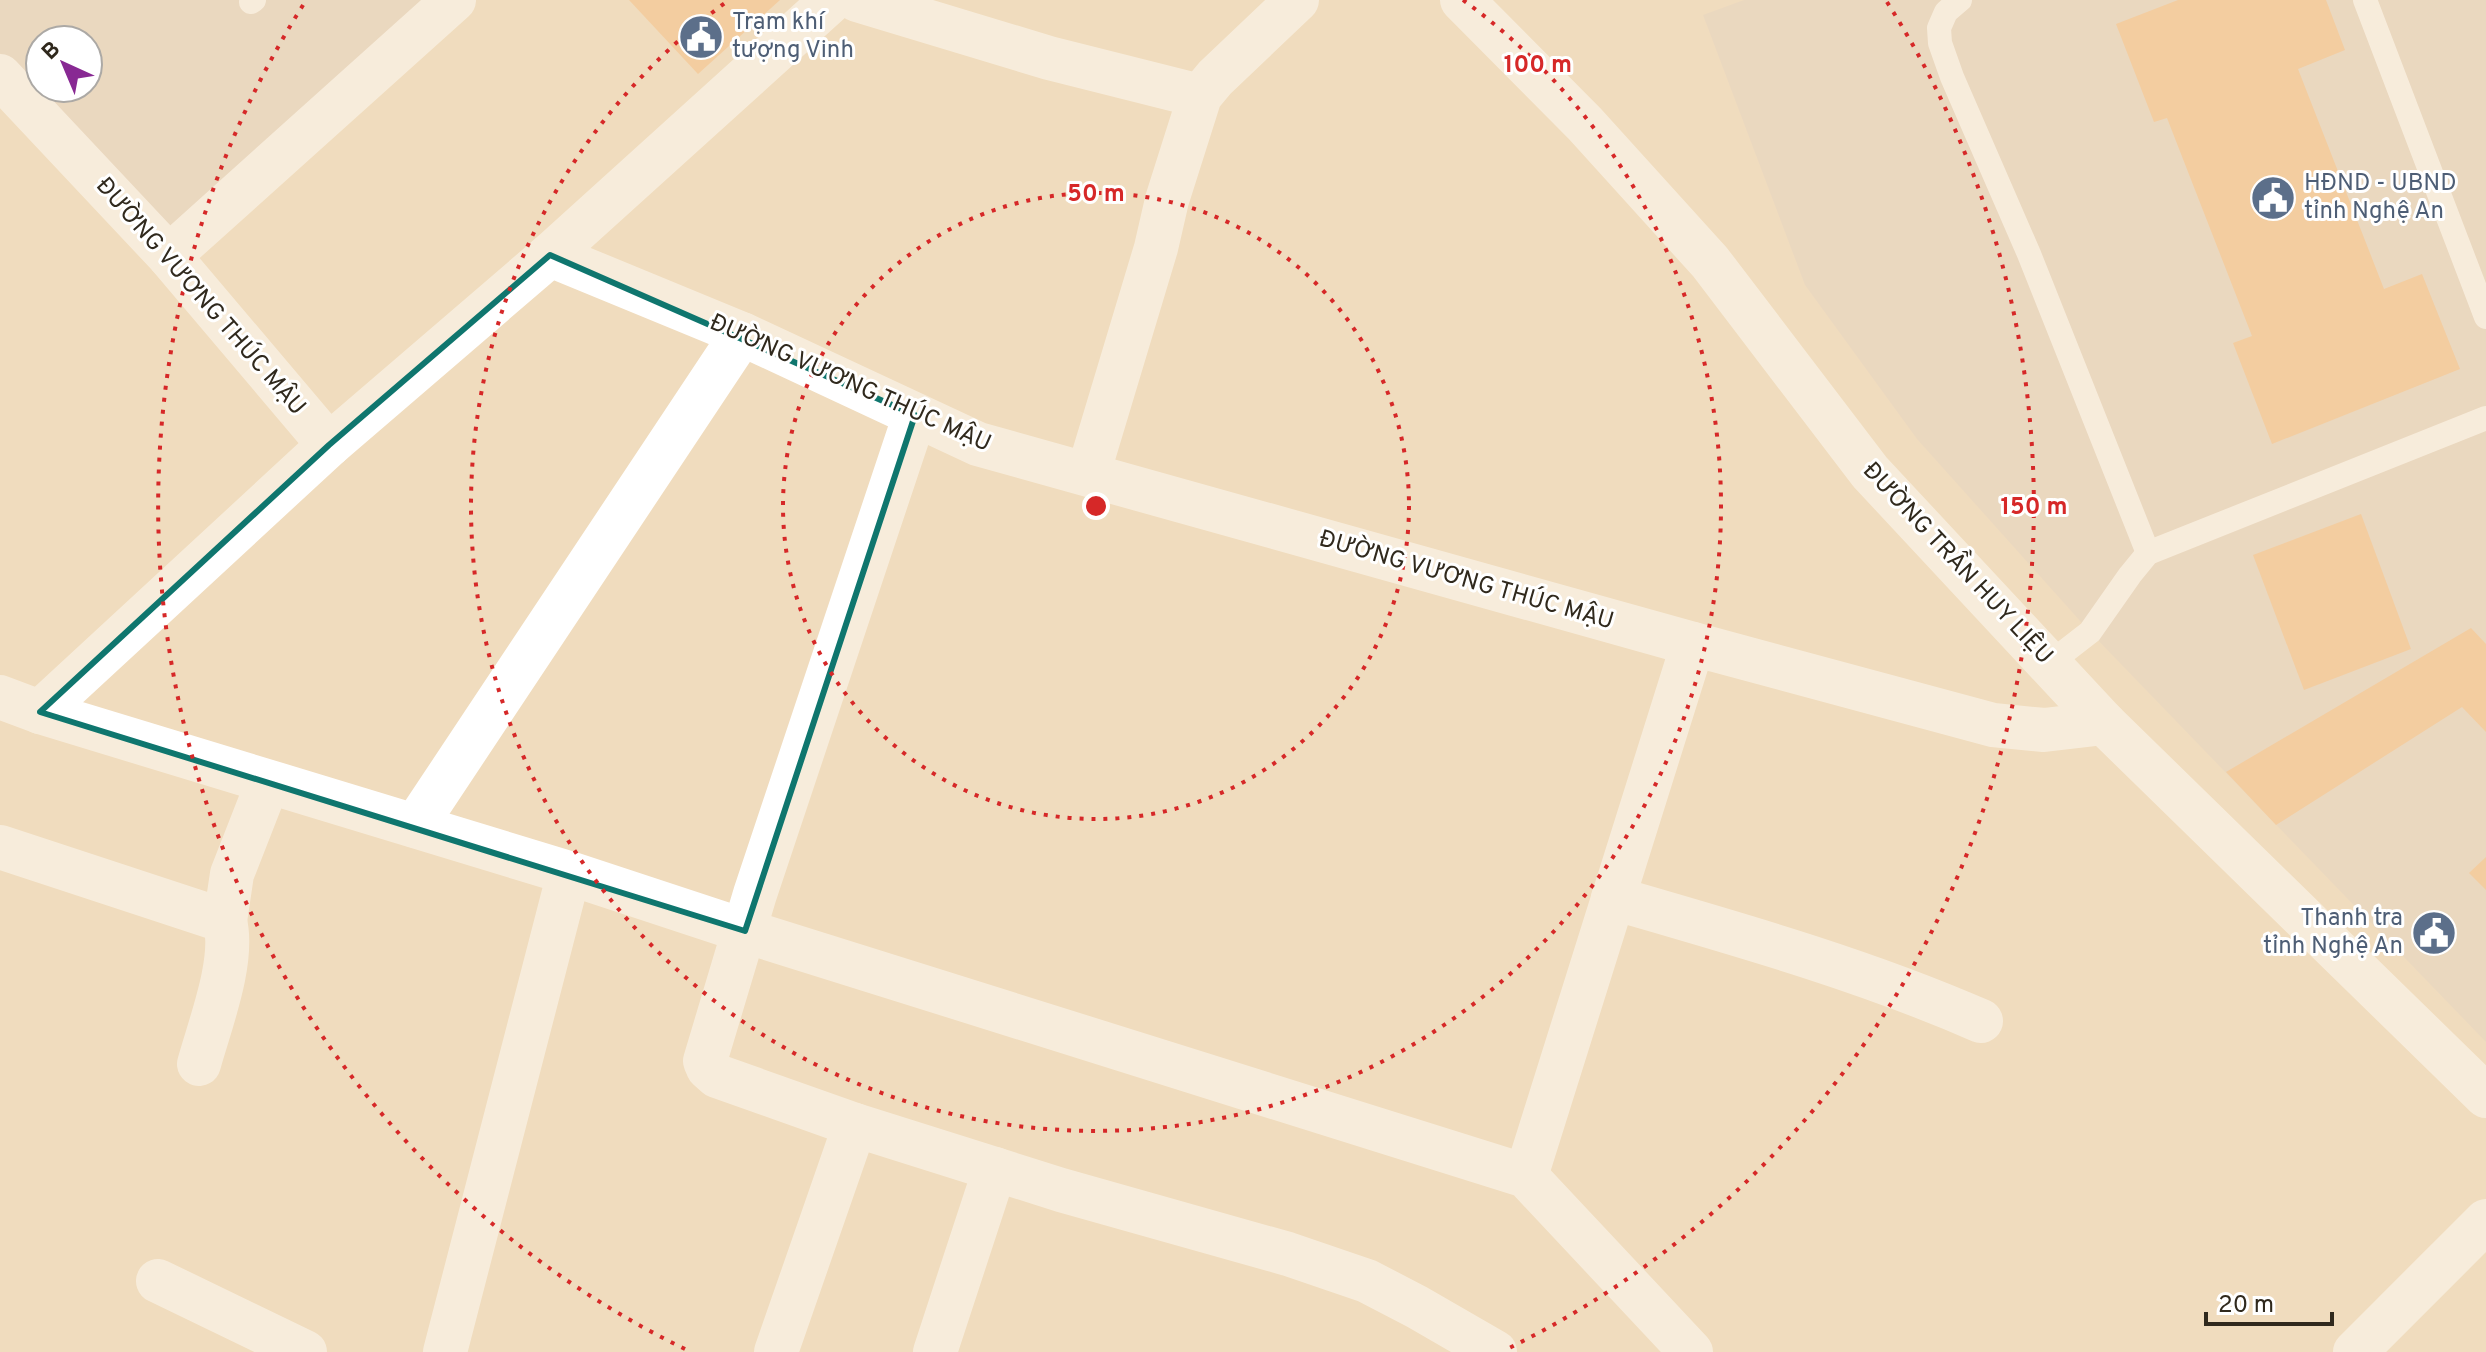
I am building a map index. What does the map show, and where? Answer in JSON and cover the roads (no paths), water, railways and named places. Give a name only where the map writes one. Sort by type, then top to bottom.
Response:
[{"type":"street","points":[[169,256],[454,0]]},
{"type":"street","points":[[40,712],[329,445],[550,255],[832,0]]},
{"type":"street","points":[[857,0],[1049,58],[1200,96]]},
{"type":"street","points":[[1088,474],[1200,96],[1297,0]]},
{"type":"street","name":"ĐƯỜNG TRẦN HUY LIỆU","points":[[1462,0],[1585,124],[1710,262],[1870,472],[2104,723],[2486,1096]]},
{"type":"street","name":"ĐƯỜNG VƯƠNG THÚC MẬU","points":[[0,76],[169,256],[329,445]]},
{"type":"street","name":"ĐƯỜNG VƯƠNG THÚC MẬU","points":[[550,255],[742,334],[978,444],[1993,725],[2044,730],[2104,723]]},
{"type":"street","points":[[415,826],[742,334]]},
{"type":"street","points":[[915,415],[745,931],[705,1061],[708,1068],[717,1076],[855,1125],[1288,1254],[1367,1281],[1495,1352]]},
{"type":"street","points":[[1526,1176],[1693,644]]},
{"type":"street","points":[[0,697],[40,712],[569,873],[1526,1176],[1691,1352]]},
{"type":"street","points":[[199,1064],[226,963],[228,933],[225,921],[232,874],[268,782]]},
{"type":"street","points":[[0,847],[225,921]]},
{"type":"street","points":[[445,1352],[569,873]]},
{"type":"street","points":[[1613,898],[1742,935],[1847,970],[1936,1001],[1981,1021]]},
{"type":"street","points":[[776,1352],[855,1125]]},
{"type":"street","points":[[935,1352],[995,1169]]},
{"type":"street","points":[[2355,1352],[2486,1221]]},
{"type":"street","points":[[158,1281],[305,1352]]},
{"type":"lane","points":[[1960,0],[1946,12],[1939,28],[1940,43],[2029,254],[2148,553]]},
{"type":"lane","points":[[2365,0],[2486,317]]},
{"type":"lane","points":[[2050,663],[2090,632],[2148,553],[2486,418]]},
{"type":"place","name":"Trạm khí tượng Vinh","points":[[701,37]]},
{"type":"place","name":"HĐND - UBND tỉnh Nghệ An","points":[[2273,198]]},
{"type":"place","name":"Thanh tra tỉnh Nghệ An","points":[[2434,933]]}]
